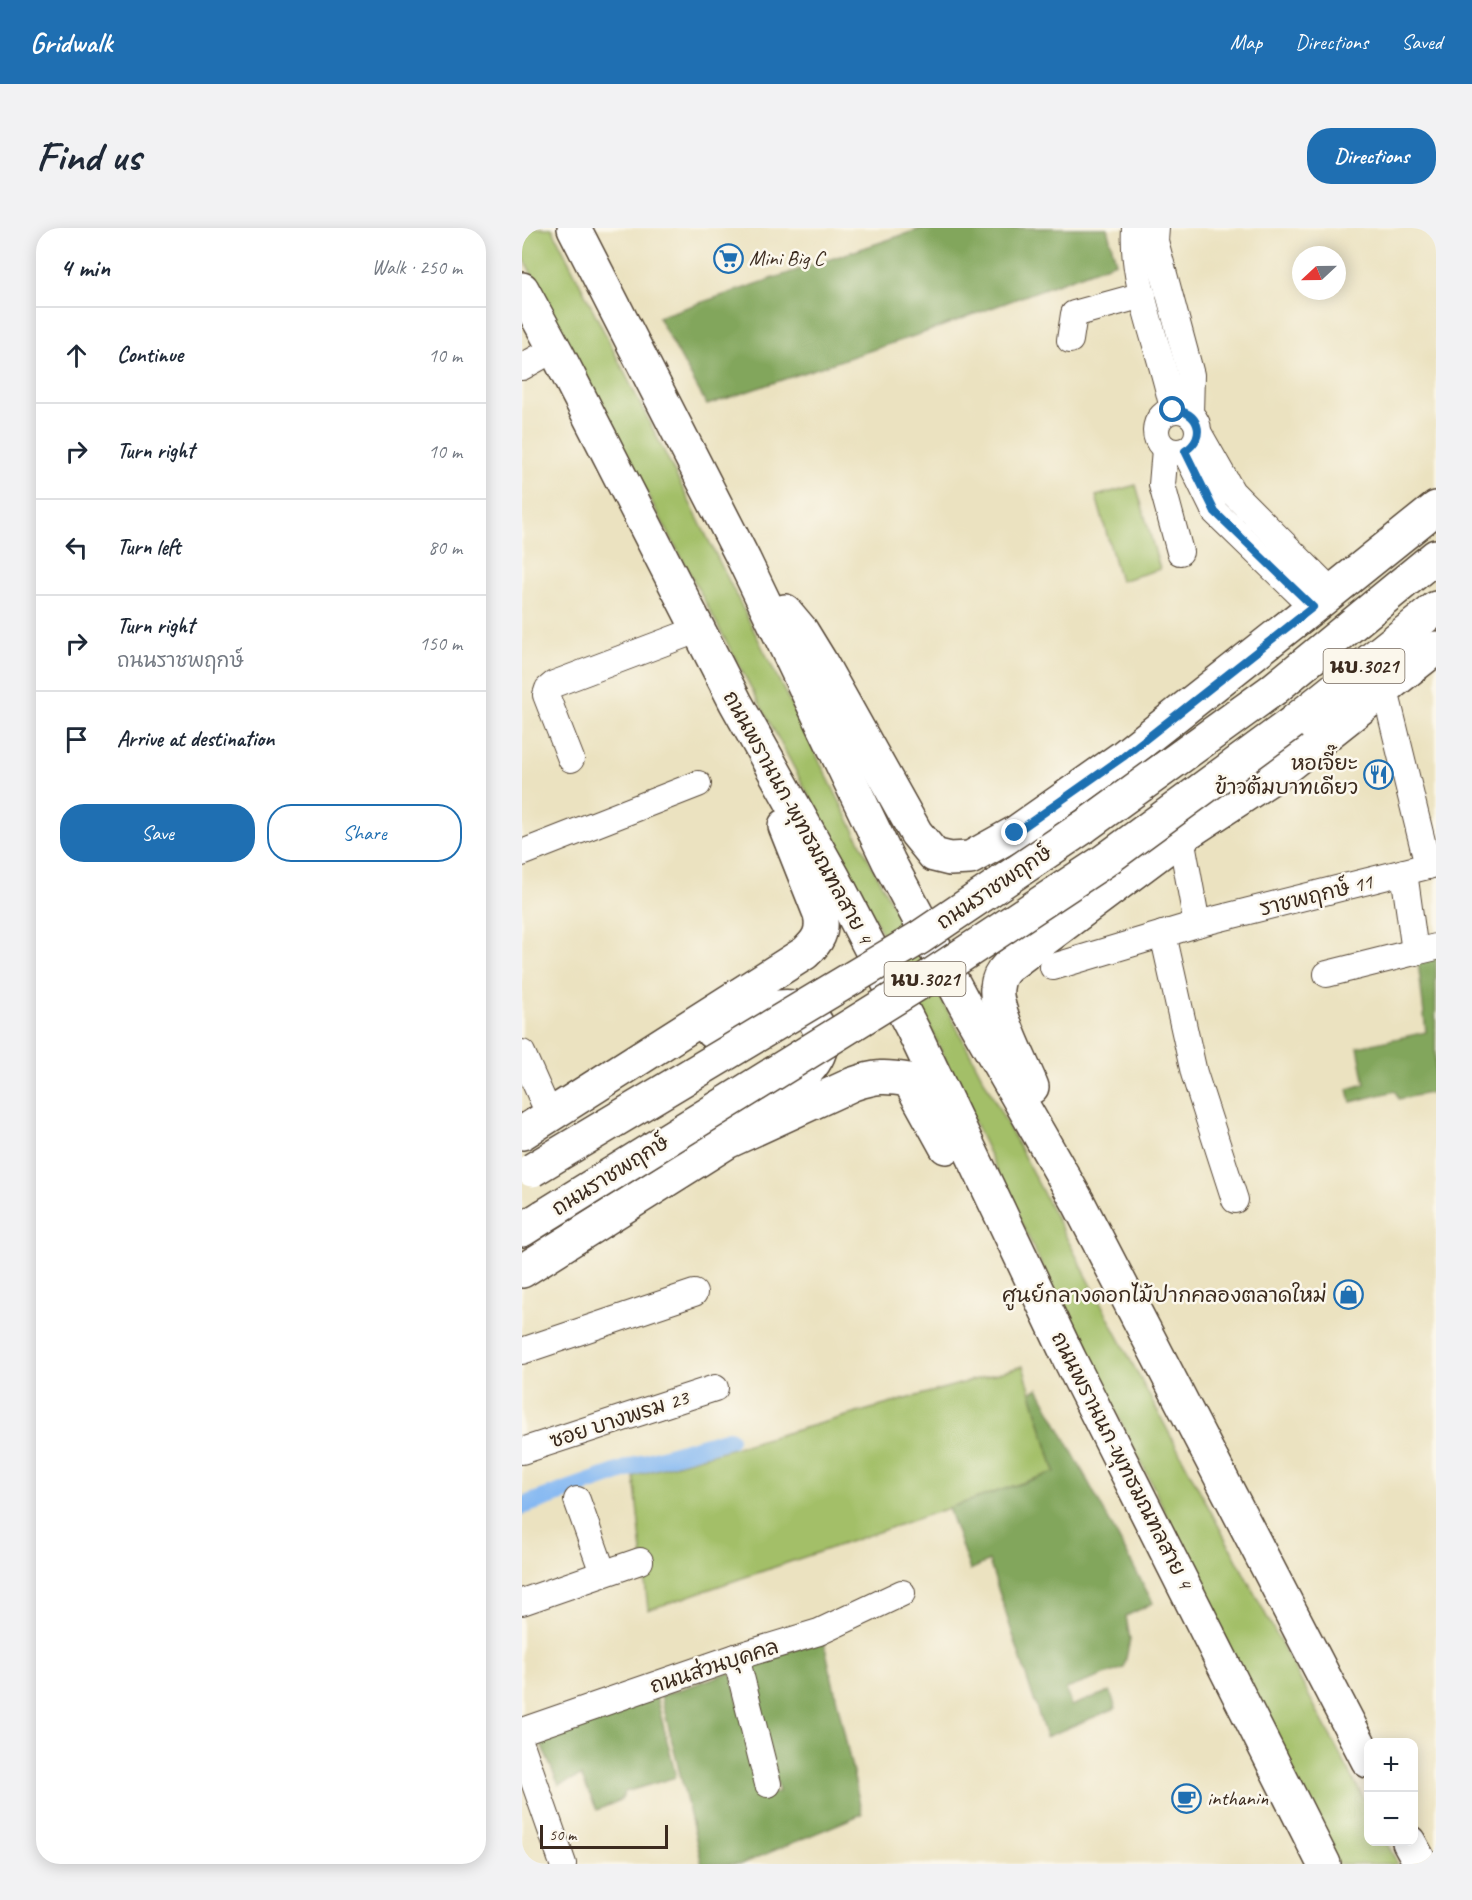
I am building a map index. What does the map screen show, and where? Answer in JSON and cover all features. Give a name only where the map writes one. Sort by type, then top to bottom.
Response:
[{"type":"main road","points":[[574,228],[744,561],[889,862],[966,1005],[1078,1202],[1364,1753]]},
{"type":"main road","name":"ถนนพรานนก-พุทธมณฑลสาย 4","points":[[522,290],[736,704],[834,878],[913,1030],[1069,1358],[1324,1864]]},
{"type":"main road","name":"ถนนราชพฤกษ์","points":[[744,561],[801,630],[916,833],[934,855],[950,859],[970,858],[1015,833],[1123,757],[1436,508]]},
{"type":"main road","name":"ถนนราชพฤกษ์","points":[[527,1173],[919,938],[1085,826],[1274,689],[1436,556]]},
{"type":"main road","name":"ถนนราชพฤกษ์","points":[[533,1223],[958,958],[1104,861],[1292,723],[1436,608]]},
{"type":"main road","name":"นบ.3021","points":[[1078,1202],[1001,1013],[996,990],[1000,975],[1007,967],[1176,841],[1277,774],[1436,648]]},
{"type":"main road","points":[[522,1133],[805,953],[821,934],[820,914],[736,704]]},
{"type":"main road","points":[[1123,757],[1003,857],[996,869],[994,883],[999,902],[1008,913],[1020,920],[1040,923],[1047,921],[1176,841]]},
{"type":"main road","points":[[670,1040],[702,1036],[771,1007],[791,1006],[802,1010],[818,1027],[821,1050],[816,1061],[808,1070],[746,1111],[727,1142]]},
{"type":"main road","name":"ถนนราชพฤกษ์","points":[[522,1270],[727,1142],[853,1084],[873,1077],[892,1077],[909,1080],[998,1241],[1069,1358]]},
{"type":"main road","points":[[1412,1846],[1421,1864]]},
{"type":"street","points":[[1135,228],[1134,246],[1150,265],[1191,375],[1182,431],[1162,485],[1180,552]]},
{"type":"street","points":[[1156,228],[1143,295],[1182,431],[1215,512],[1323,600]]},
{"type":"street","points":[[1070,340],[1074,314],[1143,295]]},
{"type":"street","points":[[522,368],[554,349]]},
{"type":"street","points":[[571,759],[546,695],[548,688],[697,630]]},
{"type":"street","points":[[1327,974],[1426,950],[1422,867],[1385,690]]},
{"type":"street","points":[[522,853],[698,784]]},
{"type":"street","points":[[1176,841],[1197,924]]},
{"type":"street","name":"ราชพฤกษ์ 11","points":[[1053,967],[1197,924],[1422,867]]},
{"type":"street","points":[[1163,934],[1194,1073],[1235,1200]]},
{"type":"street","points":[[522,1053],[549,1114]]},
{"type":"street","points":[[522,1351],[694,1293]]},
{"type":"street","name":"ซอย บางพรม 23","points":[[522,1450],[716,1388]]},
{"type":"street","points":[[576,1500],[603,1573]]},
{"type":"street","points":[[522,1602],[640,1561]]},
{"type":"street","name":"ถนนส่วนบุคคล","points":[[522,1731],[736,1656],[819,1632],[902,1593]]},
{"type":"street","points":[[736,1656],[768,1784]]},
{"type":"street","points":[[522,1747],[563,1864]]},
{"type":"green space","points":[[522,228],[552,228],[870,862],[1364,1799],[1364,1846],[1388,1846],[1398,1864],[1334,1864],[1149,1478],[1037,1256],[931,1029],[522,255]]},
{"type":"green space","points":[[923,228],[1107,228],[1116,262],[929,331],[707,405],[658,317]]},
{"type":"green space","points":[[1136,485],[1160,569],[1120,581],[1096,496]]},
{"type":"green space","points":[[1436,956],[1435,1092],[1399,1099],[1395,1091],[1351,1102],[1348,1089],[1365,1084],[1358,1047],[1426,1032],[1418,961]]},
{"type":"green space","points":[[1023,1366],[1055,1472],[648,1610],[634,1476]]},
{"type":"green space","points":[[1038,1388],[1153,1603],[1126,1616],[1130,1640],[1124,1668],[1066,1689],[1071,1706],[1110,1691],[1116,1708],[1046,1737],[989,1561],[970,1570],[948,1508],[1055,1472],[1031,1392]]},
{"type":"green space","points":[[824,1642],[862,1814],[742,1864],[702,1864],[661,1696],[731,1672],[760,1795],[779,1792],[749,1661]]},
{"type":"green space","points":[[656,1696],[676,1777],[625,1792],[621,1800],[597,1810],[581,1776],[559,1785],[538,1738]]},
{"type":"waterway","points":[[522,1506],[641,1464],[729,1439]]},
{"type":"place","name":"Mini Big C","points":[[728,258]]},
{"type":"place","name":"หอเจี๊ยะ ข้าวต้มบาทเดียว","points":[[1379,775]]},
{"type":"place","name":"ศูนย์กลางดอกไม้ปากคลองตลาดใหม่","points":[[1348,1295]]},
{"type":"place","name":"inthanin","points":[[1186,1798]]},
{"type":"route","points":[[1015,833],[1123,757],[1313,607],[1215,512],[1185,451],[1197,439],[1197,425],[1190,414],[1173,410]]}]
